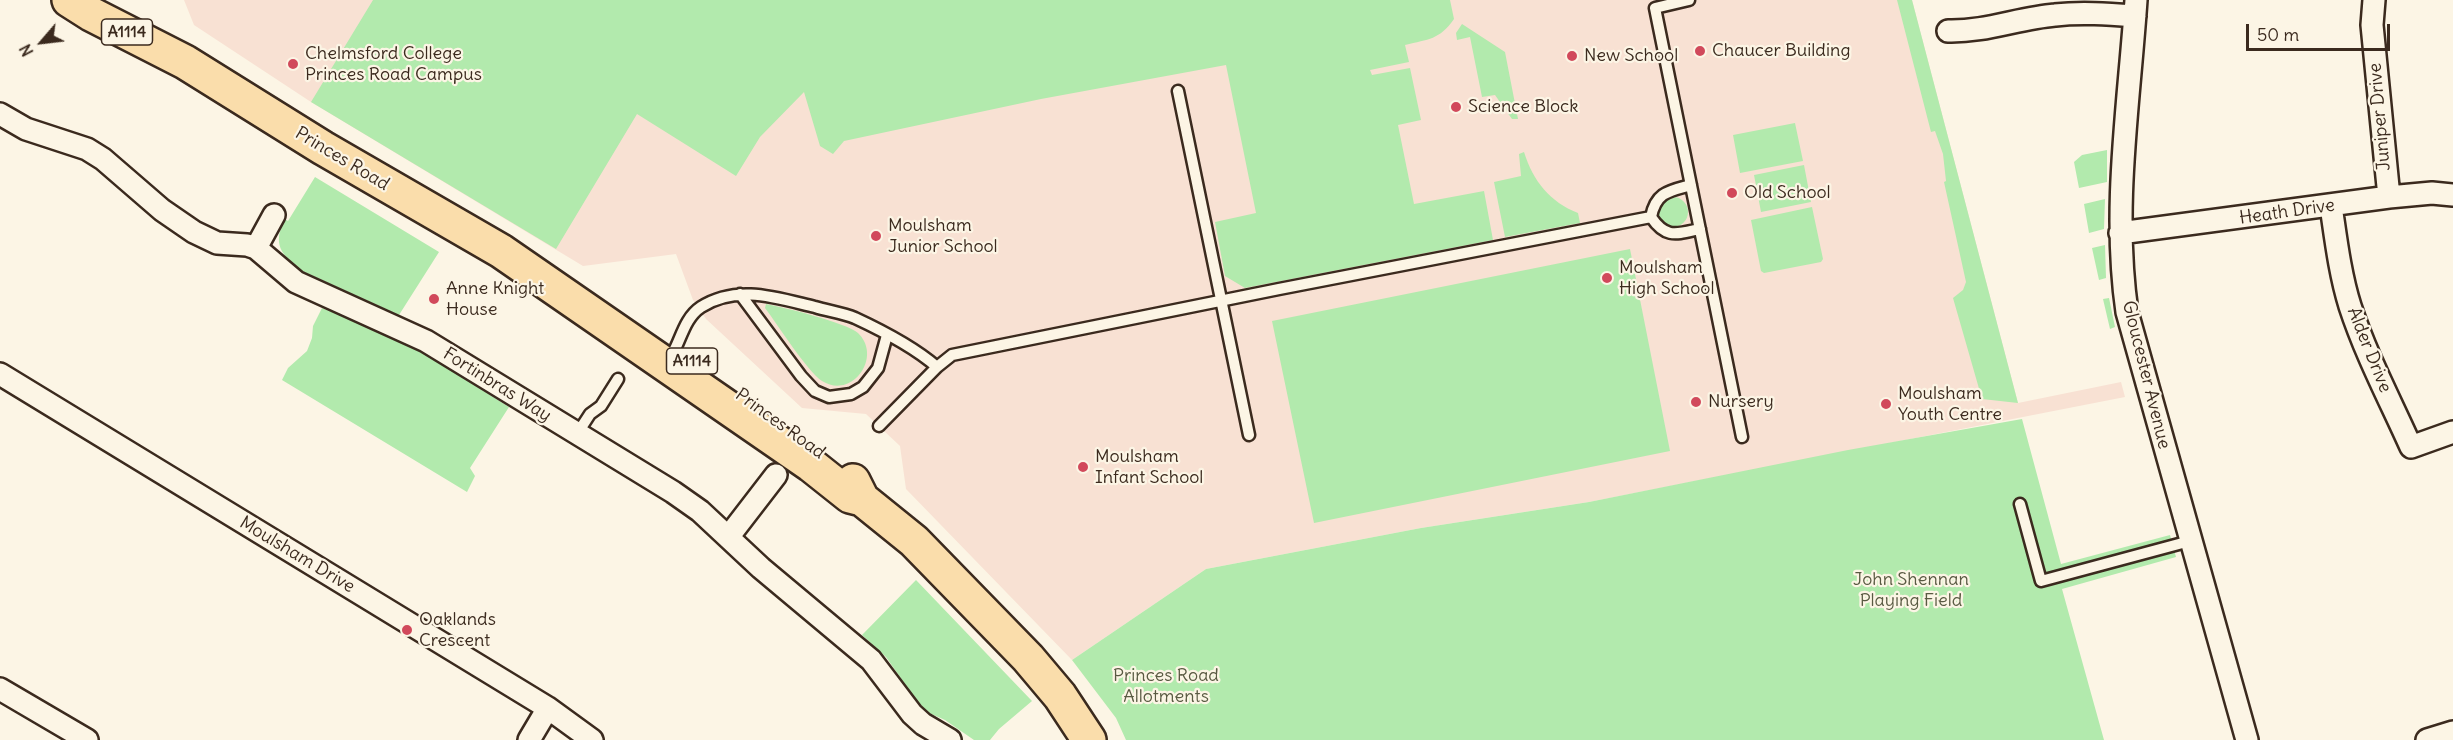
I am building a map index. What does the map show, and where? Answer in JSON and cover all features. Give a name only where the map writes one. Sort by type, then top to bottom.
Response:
[{"type":"main road","name":"Princes Road","points":[[69,0],[91,14],[185,62],[323,148],[501,251],[811,465],[850,496],[862,499]]},
{"type":"main road","name":"Princes Road","points":[[108,0],[185,62]]},
{"type":"main road","name":"Princes Road","points":[[501,251],[578,287],[675,349],[840,468],[851,478],[862,499],[914,541],[1028,658],[1060,696],[1089,740]]},
{"type":"street","name":"Juniper Drive","points":[[2374,0],[2373,35],[2389,197]]},
{"type":"street","points":[[1948,32],[1972,32],[2053,15],[2135,8]]},
{"type":"street","name":"Gloucester Avenue","points":[[2135,8],[2120,233],[2121,272],[2127,312],[2247,740]]},
{"type":"street","points":[[0,114],[26,129],[87,149],[103,159],[162,210],[207,239],[256,248],[274,215]]},
{"type":"street","name":"Heath Drive","points":[[2120,233],[2389,197],[2432,193],[2453,195]]},
{"type":"street","name":"Alder Drive","points":[[2331,206],[2341,272],[2350,305],[2368,353],[2411,447],[2453,432]]},
{"type":"street","name":"Fortinbras Way","points":[[256,248],[296,282],[426,341],[673,492],[700,511],[761,568],[871,660],[912,714],[923,724],[950,740]]},
{"type":"street","name":"Moulsham Drive","points":[[0,374],[548,708],[592,740]]},
{"type":"street","points":[[729,536],[776,475]]},
{"type":"street","points":[[0,689],[87,740]]},
{"type":"street","points":[[529,740],[548,708]]},
{"type":"street","points":[[2427,740],[2453,732]]},
{"type":"lane","points":[[1689,0],[1654,8],[1742,437]]},
{"type":"lane","points":[[1178,91],[1249,435]]},
{"type":"lane","points":[[1691,185],[1662,195],[1653,204],[1651,217],[1659,229],[1667,233],[1700,229]]},
{"type":"lane","points":[[879,426],[937,367],[952,355],[1651,217]]},
{"type":"lane","points":[[675,349],[687,321],[699,308],[716,299],[740,294],[765,294],[853,317],[924,356],[937,367]]},
{"type":"lane","points":[[740,294],[801,376],[815,391],[829,397],[851,394],[863,387],[878,368],[887,335]]},
{"type":"lane","points":[[577,434],[590,414],[601,406],[618,379]]},
{"type":"lane","points":[[2020,504],[2041,581],[2190,541]]},
{"type":"shaded area","points":[[184,0],[1912,0],[2018,403],[2121,382],[2125,397],[1589,502],[1421,528],[1206,569],[1072,660],[906,489],[900,446],[866,414],[802,408],[706,319],[693,300],[676,254],[583,266],[311,102],[194,25]]},
{"type":"green space","points":[[373,0],[1450,0],[1454,19],[1438,35],[1405,45],[1409,62],[1370,70],[1372,75],[1410,68],[1421,120],[1398,125],[1414,204],[1484,191],[1493,240],[1245,288],[1225,276],[1215,222],[1256,213],[1226,65],[1041,99],[844,141],[833,154],[820,146],[804,92],[760,137],[736,176],[637,114],[556,249],[311,102]]},
{"type":"green space","points":[[1897,0],[1912,0],[2018,403],[1982,399],[1953,298],[1963,290],[1966,282],[1944,182],[1946,181],[1943,154],[1935,131],[1931,132]]},
{"type":"green space","points":[[1462,24],[1505,52],[1518,119],[1512,119],[1495,95],[1482,97],[1470,37],[1457,40],[1456,33]]},
{"type":"green space","points":[[1795,123],[1803,161],[1740,173],[1733,135]]},
{"type":"green space","points":[[2107,150],[2107,182],[2079,188],[2074,162],[2082,155]]},
{"type":"green space","points":[[1524,152],[1532,172],[1544,189],[1559,203],[1578,213],[1580,223],[1505,237],[1494,182],[1521,176],[1519,154]]},
{"type":"green space","points":[[1804,165],[1811,202],[1761,212],[1754,175]]},
{"type":"green space","points":[[315,177],[439,252],[399,315],[300,270],[283,253],[279,242],[281,228],[285,219],[288,221]]},
{"type":"green space","points":[[1673,197],[1684,201],[1688,212],[1684,223],[1673,227],[1662,223],[1658,212],[1662,201]]},
{"type":"green space","points":[[2105,199],[2104,229],[2089,233],[2084,204]]},
{"type":"green space","points":[[1812,207],[1823,259],[1821,262],[1764,273],[1761,271],[1751,220]]},
{"type":"green space","points":[[2105,245],[2106,278],[2099,280],[2092,248]]},
{"type":"green space","points":[[1630,249],[1670,451],[1314,523],[1272,321]]},
{"type":"green space","points":[[2109,298],[2115,327],[2110,329],[2103,299]]},
{"type":"green space","points":[[766,304],[829,320],[858,333],[865,343],[867,353],[866,364],[861,373],[844,385],[833,385],[822,381],[793,347],[765,308]]},
{"type":"green space","points":[[322,308],[387,334],[417,349],[509,407],[470,468],[475,476],[467,492],[282,380],[288,368],[307,351],[312,338],[313,326]]},
{"type":"green space","name":"John Shennan Playing Field","points":[[2022,419],[2061,564],[2170,535],[2176,557],[2062,589],[2104,740],[1126,740],[1116,718],[1072,660],[1206,569],[1421,528],[1589,502],[1848,450]]},
{"type":"green space","points":[[916,580],[1032,701],[999,729],[990,740],[974,740],[945,720],[929,713],[916,700],[886,657],[862,635]]},
{"type":"place","name":"Chaucer Building","points":[[1700,51]]},
{"type":"place","name":"New School","points":[[1572,56]]},
{"type":"place","name":"Chelmsford College Princes Road Campus","points":[[293,64]]},
{"type":"place","name":"Science Block","points":[[1456,107]]},
{"type":"place","name":"Old School","points":[[1732,193]]},
{"type":"place","name":"Moulsham Junior School","points":[[876,236]]},
{"type":"place","name":"Moulsham High School","points":[[1607,278]]},
{"type":"place","name":"Anne Knight House","points":[[434,299]]},
{"type":"place","name":"Nursery","points":[[1696,402]]},
{"type":"place","name":"Moulsham Youth Centre","points":[[1886,404]]},
{"type":"place","name":"Moulsham Infant School","points":[[1083,467]]},
{"type":"place","name":"Oaklands Crescent","points":[[407,630]]},
{"type":"park label","name":"Princes Road Allotments","points":[[1166,686]]}]
